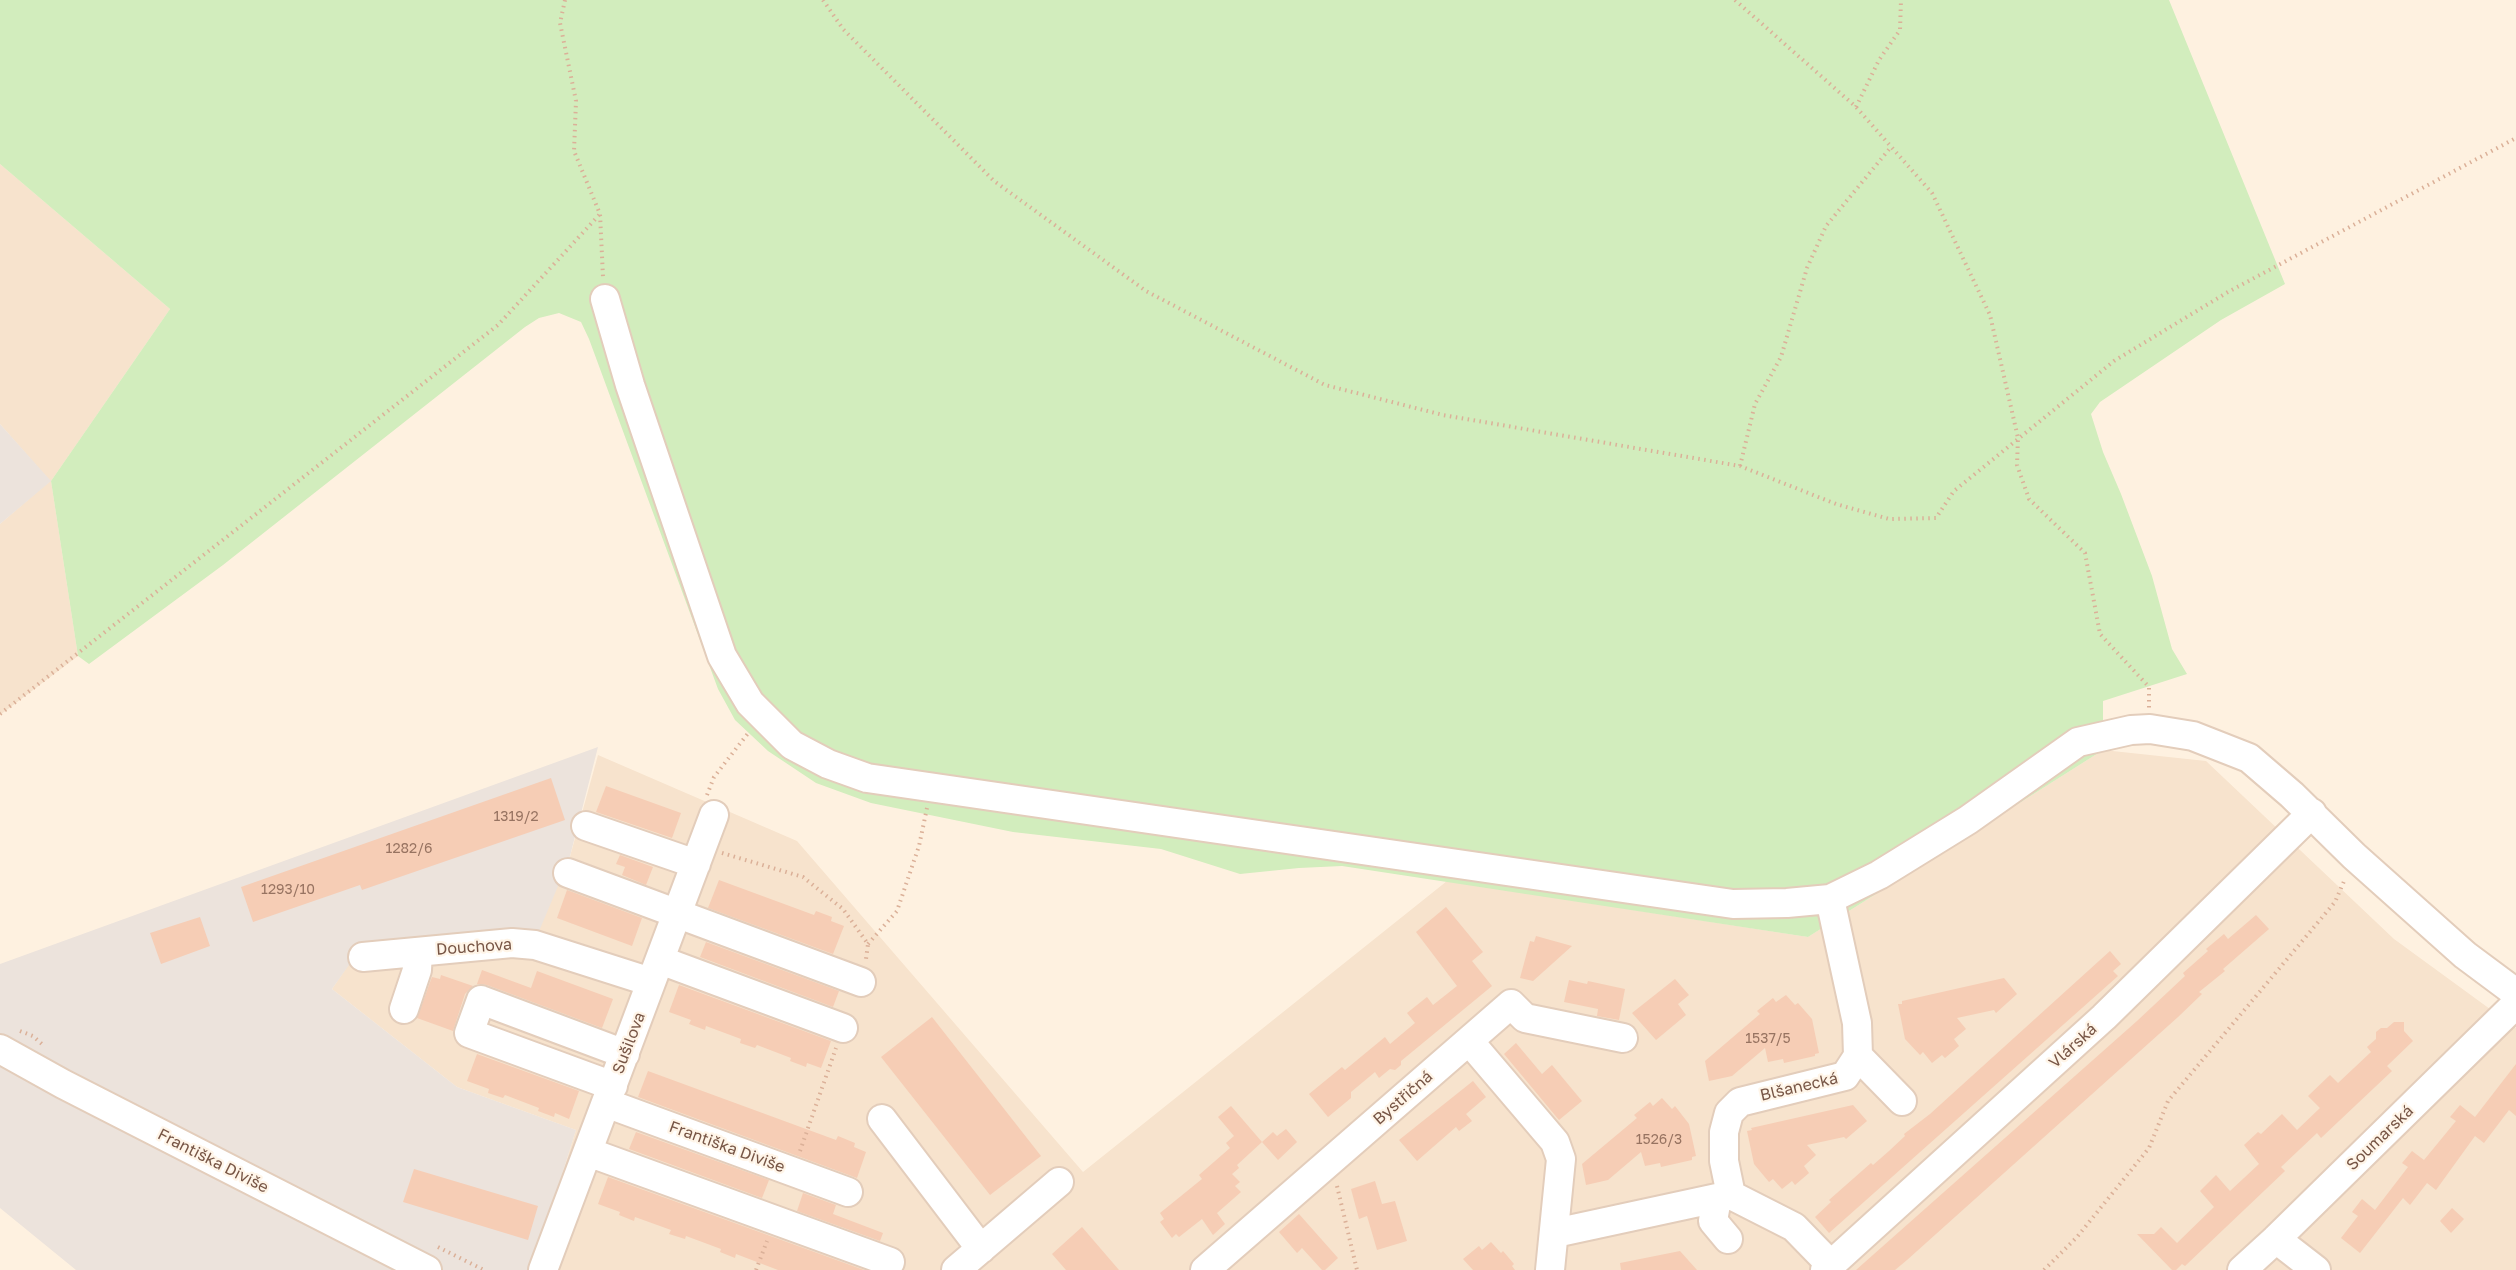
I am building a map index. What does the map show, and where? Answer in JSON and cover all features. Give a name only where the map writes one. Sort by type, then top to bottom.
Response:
[{"type":"street","points":[[605,299],[630,385],[722,656],[750,703],[792,745],[828,764],[867,778],[1732,903],[1787,903],[1830,899],[1879,875],[1968,820],[2078,742],[2131,730],[2150,729],[2193,736],[2248,758],[2312,813],[2354,856],[2464,955],[2516,993]]},
{"type":"street","name":"Vlárská","points":[[1828,1267],[2104,1017],[2312,813]]},
{"type":"street","name":"Sušilova","points":[[543,1270],[714,815]]},
{"type":"street","points":[[586,826],[699,855]]},
{"type":"street","points":[[568,873],[861,982]]},
{"type":"street","points":[[1830,899],[1857,1023],[1858,1056],[1902,1101]]},
{"type":"street","name":"Douchova","points":[[363,957],[512,943],[535,945],[656,971]]},
{"type":"street","points":[[404,1010],[417,970],[418,952]]},
{"type":"street","points":[[656,971],[843,1028]]},
{"type":"street","name":"Františka Diviše","points":[[625,1054],[481,1000],[469,1033],[792,1172],[848,1192]]},
{"type":"street","name":"Bystřičná","points":[[1214,1267],[1330,1161],[1512,1004],[1525,1018],[1623,1038]]},
{"type":"street","name":"Soumarská","points":[[2242,1270],[2516,1004]]},
{"type":"street","points":[[1469,1041],[1554,1142],[1561,1159],[1550,1270]]},
{"type":"street","name":"Františka Diviše","points":[[0,1049],[63,1084],[428,1270]]},
{"type":"street","name":"Blšanecká","points":[[1728,1239],[1713,1221],[1724,1197],[1724,1132],[1729,1113],[1740,1102],[1845,1076],[1858,1056]]},
{"type":"street","points":[[882,1119],[981,1249]]},
{"type":"street","points":[[588,1152],[890,1262]]},
{"type":"street","points":[[956,1270],[1059,1182]]},
{"type":"street","points":[[1555,1233],[1724,1197],[1794,1227],[1828,1267]]},
{"type":"street","points":[[2276,1239],[2316,1270]]},
{"type":"path","points":[[565,0],[560,23],[576,101],[574,151],[600,214],[605,299]]},
{"type":"path","points":[[823,0],[843,29],[994,181],[1146,291],[1326,385],[1443,415],[1740,466],[1836,504],[1889,519],[1936,518],[1954,491],[2114,361],[2228,292],[2516,138]]},
{"type":"path","points":[[1735,0],[1856,107],[1932,193],[1990,315],[2018,438],[2017,465],[2029,499],[2085,553],[2100,634],[2149,687],[2150,729]]},
{"type":"path","points":[[1856,107],[1879,60],[1900,30],[1901,0]]},
{"type":"path","points":[[1740,466],[1755,404],[1781,357],[1808,268],[1827,226],[1891,147]]},
{"type":"path","points":[[0,714],[498,325],[600,214]]},
{"type":"path","points":[[714,815],[704,811],[704,801],[714,777],[763,716]]},
{"type":"path","points":[[861,982],[860,973],[866,961],[868,944],[897,911],[919,846],[932,787]]},
{"type":"path","points":[[699,855],[803,878],[843,909],[868,944]]},
{"type":"path","points":[[2044,1270],[2077,1237],[2149,1148],[2168,1101],[2336,902],[2354,856]]},
{"type":"path","points":[[792,1172],[843,1028]]},
{"type":"path","points":[[1330,1161],[1357,1270]]},
{"type":"path","points":[[756,1270],[775,1220]]},
{"type":"shaded area","points":[[0,164],[170,309],[51,481],[78,656],[0,715],[0,524],[50,481],[0,424]]},
{"type":"shaded area","points":[[0,424],[51,481],[0,524]]},
{"type":"shaded area","points":[[598,747],[569,860],[537,936],[361,948],[332,989],[457,1087],[576,1130],[532,1270],[76,1270],[0,1208],[0,964]]},
{"type":"shaded area","points":[[2103,750],[2206,761],[2394,939],[2516,1028],[2516,1270],[532,1270],[576,1130],[457,1087],[332,989],[360,948],[569,860],[598,755],[797,841],[1083,1172],[1447,881],[1808,937]]},
{"type":"green space","points":[[0,0],[2169,0],[2285,284],[2221,320],[2100,402],[2091,414],[2103,452],[2152,576],[2172,649],[2187,674],[2103,701],[2103,750],[1808,937],[1342,866],[1240,874],[1161,849],[1013,832],[871,803],[816,783],[768,751],[735,720],[718,689],[589,339],[581,322],[559,313],[539,318],[525,327],[223,565],[89,664],[78,656],[51,481],[170,309],[0,164]]},
{"type":"building","points":[[551,778],[565,820],[362,890],[360,885],[253,922],[241,887]]},
{"type":"building","points":[[606,786],[681,813],[672,838],[596,812]]},
{"type":"building","points":[[620,855],[653,867],[646,885],[622,875],[625,867],[616,864]]},
{"type":"building","points":[[719,880],[814,915],[816,911],[832,917],[831,921],[844,926],[833,954],[708,908]]},
{"type":"building","points":[[567,890],[642,918],[632,946],[557,918]]},
{"type":"building","points":[[1446,907],[1483,952],[1472,961],[1492,986],[1401,1061],[1401,1065],[1395,1070],[1390,1069],[1379,1078],[1375,1072],[1351,1092],[1351,1098],[1328,1117],[1309,1094],[1342,1067],[1345,1070],[1385,1037],[1390,1044],[1415,1023],[1407,1013],[1427,997],[1433,1005],[1457,986],[1416,932]]},
{"type":"building","points":[[2256,915],[2269,929],[2199,992],[2202,994],[2178,1017],[1907,1260],[1895,1270],[1856,1270],[2137,1021],[2185,976],[2183,973],[2208,951],[2206,949],[2224,934],[2228,939]]},
{"type":"building","points":[[200,917],[210,946],[161,964],[150,933]]},
{"type":"building","points":[[1536,936],[1572,946],[1533,981],[1520,978],[1530,941],[1534,942]]},
{"type":"building","points":[[706,942],[839,991],[833,1007],[700,957]]},
{"type":"building","points":[[2110,951],[2121,964],[2113,971],[2118,976],[1829,1233],[1815,1217],[1831,1202],[1829,1200],[1871,1163],[1873,1165],[1889,1151],[1905,1136],[1904,1134],[1930,1114]]},
{"type":"building","points":[[482,970],[531,988],[537,971],[613,999],[602,1028],[487,985],[477,984]]},
{"type":"building","points":[[441,975],[473,986],[465,994],[453,1031],[417,1018],[432,977],[440,979]]},
{"type":"building","points":[[2004,978],[2017,994],[1996,1013],[1994,1010],[1957,1018],[1966,1029],[1954,1039],[1959,1046],[1945,1058],[1942,1055],[1932,1063],[1923,1052],[1920,1055],[1905,1039],[1898,1004],[1902,1004],[1902,1001]]},
{"type":"building","points":[[1675,979],[1689,995],[1678,1004],[1686,1015],[1656,1040],[1632,1013]]},
{"type":"building","points":[[1569,980],[1587,984],[1588,981],[1625,989],[1619,1020],[1597,1016],[1598,1009],[1564,1002]]},
{"type":"building","points":[[679,985],[831,1041],[821,1068],[807,1063],[806,1067],[790,1061],[791,1058],[757,1045],[755,1048],[740,1043],[741,1039],[706,1026],[705,1030],[689,1024],[691,1020],[669,1012]]},
{"type":"building","points":[[1786,995],[1795,1005],[1798,1003],[1812,1019],[1819,1053],[1784,1063],[1783,1059],[1768,1062],[1765,1048],[1732,1076],[1709,1081],[1705,1061],[1760,1014],[1757,1011],[1773,998],[1776,1002]]},
{"type":"building","points":[[932,1017],[1041,1156],[990,1195],[881,1057]]},
{"type":"building","points":[[2394,1022],[2404,1022],[2404,1031],[2413,1041],[2387,1066],[2392,1071],[2321,1138],[2317,1133],[2281,1167],[2285,1171],[2185,1266],[2182,1264],[2176,1270],[2172,1270],[2137,1234],[2154,1234],[2161,1227],[2177,1243],[2214,1207],[2200,1191],[2216,1175],[2230,1191],[2259,1164],[2244,1145],[2258,1132],[2261,1134],[2282,1114],[2297,1130],[2320,1108],[2308,1096],[2330,1075],[2338,1083],[2371,1052],[2367,1047],[2376,1039],[2376,1032],[2381,1028],[2387,1028]]},
{"type":"building","points":[[1516,1043],[1542,1074],[1552,1065],[1582,1101],[1559,1120],[1504,1054]]},
{"type":"building","points":[[477,1054],[579,1091],[569,1119],[555,1113],[554,1117],[538,1111],[539,1108],[505,1095],[503,1098],[488,1093],[489,1089],[467,1081]]},
{"type":"building","points":[[2516,1064],[2516,1116],[2509,1110],[2484,1143],[2475,1136],[2436,1190],[2427,1183],[2410,1205],[2403,1198],[2360,1253],[2341,1238],[2358,1216],[2352,1212],[2362,1199],[2375,1210],[2408,1167],[2402,1163],[2412,1151],[2424,1160],[2456,1121],[2450,1117],[2460,1105],[2475,1117]]},
{"type":"building","points":[[648,1071],[836,1140],[838,1136],[855,1143],[854,1147],[866,1152],[857,1178],[638,1097]]},
{"type":"building","points":[[1473,1081],[1486,1097],[1466,1114],[1472,1121],[1459,1131],[1456,1127],[1417,1161],[1399,1140]]},
{"type":"building","points":[[1662,1098],[1672,1109],[1675,1106],[1689,1124],[1696,1156],[1692,1157],[1692,1160],[1661,1167],[1660,1163],[1645,1166],[1641,1152],[1608,1180],[1586,1185],[1582,1164],[1637,1118],[1634,1115],[1650,1102],[1653,1106]]},
{"type":"building","points":[[1853,1105],[1867,1121],[1846,1139],[1844,1137],[1807,1145],[1816,1155],[1804,1166],[1809,1173],[1795,1185],[1792,1181],[1782,1189],[1773,1179],[1769,1182],[1754,1164],[1747,1131],[1752,1130],[1751,1128]]},
{"type":"building","points":[[1231,1106],[1262,1142],[1237,1165],[1239,1168],[1232,1174],[1240,1182],[1235,1186],[1241,1192],[1217,1213],[1225,1224],[1213,1235],[1202,1219],[1179,1237],[1176,1234],[1172,1238],[1160,1222],[1164,1219],[1160,1213],[1202,1179],[1199,1175],[1230,1148],[1226,1143],[1234,1136],[1218,1117]]},
{"type":"building","points":[[1286,1129],[1297,1142],[1278,1160],[1262,1142],[1273,1132],[1277,1136]]},
{"type":"building","points":[[636,1132],[769,1180],[762,1198],[629,1149]]},
{"type":"building","points":[[414,1169],[538,1206],[528,1240],[403,1202]]},
{"type":"building","points":[[608,1177],[864,1270],[778,1270],[736,1254],[735,1258],[720,1252],[721,1249],[686,1236],[685,1239],[669,1234],[671,1230],[635,1217],[634,1221],[619,1215],[620,1212],[598,1204]]},
{"type":"building","points":[[1375,1181],[1382,1204],[1395,1201],[1407,1241],[1377,1250],[1367,1216],[1359,1219],[1351,1189]]},
{"type":"building","points":[[803,1193],[836,1205],[833,1214],[883,1233],[880,1241],[797,1211]]},
{"type":"building","points":[[2452,1208],[2464,1219],[2451,1233],[2440,1221]]},
{"type":"building","points":[[1299,1214],[1338,1258],[1325,1270],[1322,1270],[1302,1248],[1297,1253],[1279,1232]]},
{"type":"building","points":[[1082,1227],[1119,1270],[1066,1270],[1052,1254]]},
{"type":"building","points":[[1491,1242],[1501,1253],[1503,1251],[1514,1264],[1512,1266],[1515,1270],[1473,1270],[1463,1259],[1479,1246],[1482,1250]]},
{"type":"building","points":[[1680,1251],[1697,1270],[1621,1270],[1620,1263]]}]
